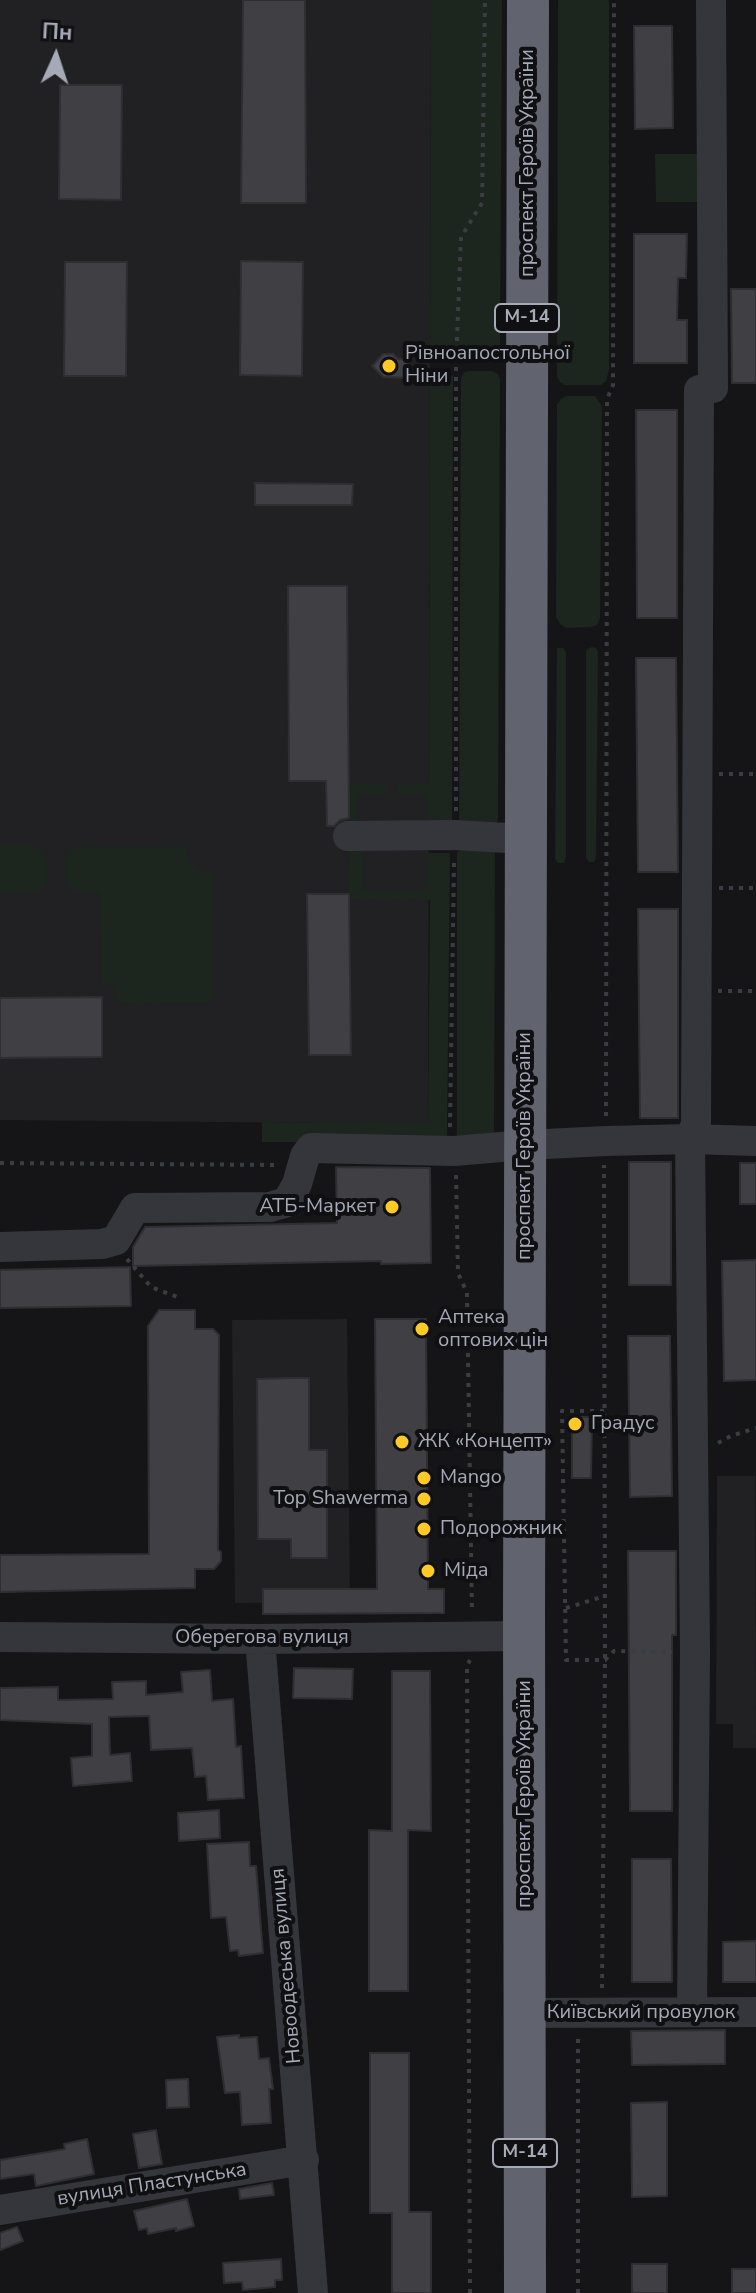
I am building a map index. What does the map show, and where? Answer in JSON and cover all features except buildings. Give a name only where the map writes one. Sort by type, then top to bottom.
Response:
[{"type":"highway","name":"проспект Героїв України","points":[[525,2293],[528,0]]},
{"type":"street","points":[[692,2012],[695,1652],[690,1139],[696,1124],[699,390],[713,388],[711,0]]},
{"type":"street","points":[[348,836],[454,835],[525,839]]},
{"type":"street","points":[[0,1247],[69,1246],[116,1240],[135,1208],[270,1207],[287,1202],[311,1148],[454,1151],[606,1141],[756,1141]]},
{"type":"street","name":"Оберегова вулиця","points":[[0,1637],[260,1639],[524,1636]]},
{"type":"street","name":"Новоодеська вулиця","points":[[260,1639],[313,2293]]},
{"type":"street","name":"Київський провулок","points":[[525,2013],[756,2012]]},
{"type":"street","name":"вулиця Пластунська","points":[[0,2210],[304,2160]]},
{"type":"path","points":[[578,2293],[605,1660],[607,399],[613,385],[614,0]]},
{"type":"path","points":[[697,774],[756,774]]},
{"type":"path","points":[[696,888],[756,888]]},
{"type":"path","points":[[696,991],[756,991]]},
{"type":"path","points":[[0,1163],[302,1165]]},
{"type":"path","points":[[116,1240],[132,1267],[151,1287],[180,1298]]},
{"type":"path","points":[[604,1411],[562,1411],[566,1660],[605,1660],[614,1651],[695,1652]]},
{"type":"path","points":[[693,1460],[721,1441],[756,1428]]},
{"type":"path","points":[[566,1608],[605,1596]]},
{"type":"path","points":[[470,2293],[467,1666],[475,1652]]},
{"type":"shaded area","points":[[0,0],[431,0],[428,1124],[0,1120]]},
{"type":"shaded area","points":[[431,0],[502,0],[500,348],[492,357],[470,357],[462,350],[430,348]]},
{"type":"shaded area","points":[[558,0],[609,0],[609,370],[606,381],[601,385],[565,385],[557,376]]},
{"type":"shaded area","points":[[655,154],[701,154],[701,202],[656,202]]},
{"type":"shaded area","points":[[492,371],[500,379],[496,826],[459,822],[461,379],[463,373]]},
{"type":"shaded area","points":[[430,375],[453,376],[452,827],[426,829],[426,794],[398,794],[398,784],[429,784]]},
{"type":"shaded area","points":[[566,396],[595,396],[602,406],[600,618],[597,625],[591,627],[566,628],[556,617],[557,405]]},
{"type":"shaded area","points":[[592,647],[598,652],[596,858],[594,862],[589,862],[586,857],[586,652]]},
{"type":"shaded area","points":[[557,648],[563,648],[566,652],[564,863],[558,863],[555,859]]},
{"type":"shaded area","points":[[349,784],[387,784],[387,794],[358,794],[357,829],[350,825]]},
{"type":"shaded area","points":[[0,845],[32,845],[43,852],[48,879],[42,891],[0,894]]},
{"type":"shaded area","points":[[185,847],[192,865],[201,872],[213,874],[212,1002],[117,1004],[116,985],[102,985],[100,893],[76,892],[69,888],[66,880],[65,857],[73,848]]},
{"type":"shaded area","points":[[348,847],[362,847],[363,891],[425,891],[427,853],[450,853],[447,1137],[440,1142],[262,1142],[262,1122],[428,1123],[430,900],[349,899]]},
{"type":"shaded area","points":[[463,847],[495,852],[494,1133],[457,1137],[457,853]]},
{"type":"shaded area","points":[[347,1319],[350,1602],[235,1603],[232,1320]]},
{"type":"shaded area","points":[[755,1437],[756,1748],[733,1748],[733,1724],[716,1724],[717,1476],[755,1476]]},
{"type":"place","name":"Рівноапостольної Ніни","points":[[389,366]]},
{"type":"place","name":"АТБ-Маркет","points":[[392,1207]]},
{"type":"place","name":"Аптека оптових цін","points":[[422,1329]]},
{"type":"place","name":"Градус","points":[[575,1424]]},
{"type":"place","name":"ЖК «Концепт»","points":[[402,1442]]},
{"type":"place","name":"Mango","points":[[424,1478]]},
{"type":"place","name":"Top Shawerma","points":[[424,1499]]},
{"type":"place","name":"Подорожник","points":[[424,1529]]},
{"type":"place","name":"Міда","points":[[428,1571]]}]
